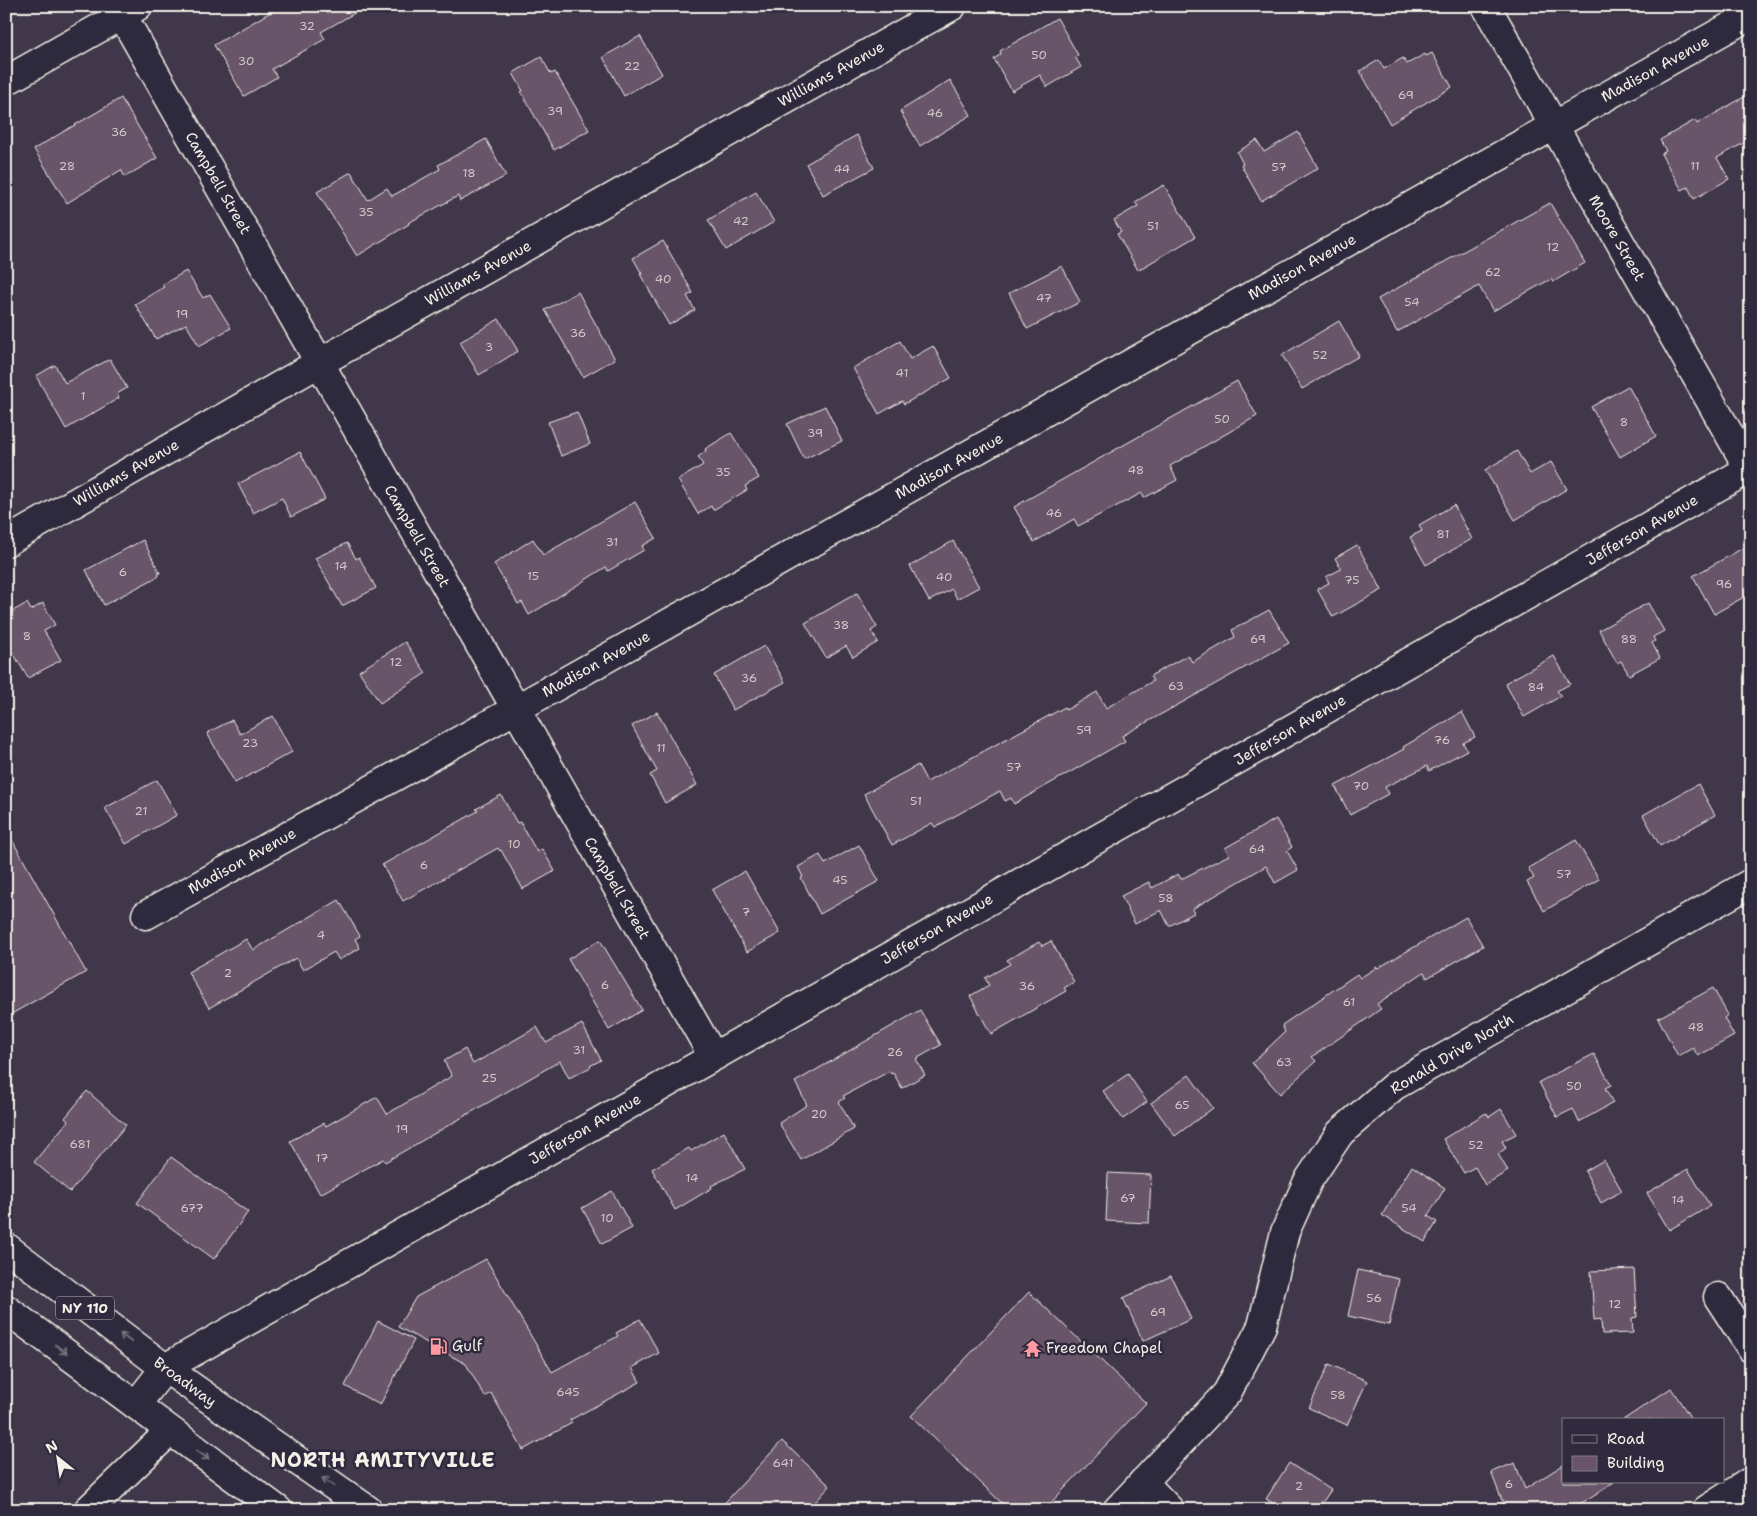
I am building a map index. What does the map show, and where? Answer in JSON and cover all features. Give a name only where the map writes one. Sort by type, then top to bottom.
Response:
[{"type":"street","name":"Williams Avenue","points":[[6,542],[952,6]]},
{"type":"street","name":"Moore Street","points":[[1486,6],[1750,469]]},
{"type":"street","name":"Campbell Street","points":[[130,11],[319,363],[713,1056]]},
{"type":"street","points":[[6,81],[130,11]]},
{"type":"street","name":"Madison Avenue","points":[[146,915],[1751,15]]},
{"type":"street","name":"Jefferson Avenue","points":[[136,1405],[165,1368],[1750,469]]},
{"type":"street","name":"Ronald Drive North","points":[[1116,1510],[1227,1393],[1262,1326],[1285,1232],[1308,1181],[1340,1133],[1394,1086],[1751,883]]},
{"type":"street","name":"Broadway","points":[[6,1247],[165,1368],[368,1510]]},
{"type":"street","points":[[1718,1298],[1751,1348]]},
{"type":"street","name":"NY 110","points":[[6,1309],[278,1510]]},
{"type":"street","points":[[88,1510],[170,1431]]},
{"type":"street","points":[[1706,1510],[1751,1481]]},
{"type":"street","points":[[1143,1482],[1170,1510]]},
{"type":"building","points":[[281,6],[367,6],[321,32],[325,39],[272,69],[277,77],[244,96],[214,45]]},
{"type":"building","points":[[1057,18],[1078,55],[1075,57],[1081,67],[1047,87],[1040,75],[1012,91],[994,59],[1001,54],[1000,51]]},
{"type":"building","points":[[640,36],[662,74],[624,96],[603,57]]},
{"type":"building","points":[[1432,53],[1452,87],[1390,124],[1360,71],[1379,60],[1384,69],[1403,58],[1407,64],[1425,54],[1426,56]]},
{"type":"building","points":[[541,57],[551,74],[555,72],[589,130],[554,150],[521,92],[523,91],[513,73]]},
{"type":"building","points":[[950,80],[971,115],[920,146],[900,111]]},
{"type":"building","points":[[1751,93],[1751,139],[1717,158],[1729,179],[1694,199],[1688,187],[1682,190],[1661,154],[1666,151],[1660,140],[1695,120],[1697,124]]},
{"type":"building","points":[[121,98],[157,158],[125,177],[121,170],[67,203],[34,149]]},
{"type":"building","points":[[1298,132],[1318,168],[1261,201],[1241,165],[1243,164],[1237,152],[1257,140],[1264,152]]},
{"type":"building","points":[[857,135],[874,168],[823,195],[806,164]]},
{"type":"building","points":[[486,139],[506,176],[460,201],[458,196],[408,223],[357,256],[317,192],[351,172],[368,200],[387,188],[392,196],[440,169],[438,165]]},
{"type":"building","points":[[1164,185],[1195,237],[1138,270],[1117,234],[1121,232],[1114,220],[1138,206],[1135,202]]},
{"type":"building","points":[[756,192],[774,222],[726,250],[708,220]]},
{"type":"building","points":[[1550,203],[1585,263],[1553,282],[1551,279],[1493,311],[1479,286],[1397,332],[1378,299]]},
{"type":"building","points":[[663,241],[693,293],[687,296],[695,310],[669,325],[633,258]]},
{"type":"building","points":[[1062,266],[1080,302],[1027,329],[1009,293]]},
{"type":"building","points":[[186,271],[203,298],[210,294],[231,328],[199,346],[186,324],[156,339],[135,304]]},
{"type":"building","points":[[578,292],[615,359],[583,377],[545,310]]},
{"type":"building","points":[[499,319],[518,351],[479,375],[460,342]]},
{"type":"building","points":[[1339,321],[1359,356],[1302,389],[1282,355]]},
{"type":"building","points":[[900,341],[910,359],[933,346],[951,378],[904,404],[902,401],[879,414],[853,368]]},
{"type":"building","points":[[110,359],[127,388],[117,394],[119,398],[66,429],[36,376],[55,365],[65,383]]},
{"type":"building","points":[[1237,381],[1257,416],[1170,466],[1177,480],[1144,498],[1142,493],[1078,526],[1074,519],[1034,542],[1014,507]]},
{"type":"building","points":[[1628,386],[1656,436],[1620,457],[1591,407]]},
{"type":"building","points":[[825,406],[842,441],[804,459],[787,424]]},
{"type":"building","points":[[577,412],[590,444],[561,456],[548,422]]},
{"type":"building","points":[[731,433],[759,478],[745,486],[747,490],[713,510],[711,506],[698,514],[678,480],[703,465],[698,457],[706,451],[705,449]]},
{"type":"building","points":[[1517,451],[1530,474],[1551,462],[1567,489],[1515,520],[1485,470]]},
{"type":"building","points":[[300,452],[325,499],[291,517],[282,498],[253,513],[238,484]]},
{"type":"building","points":[[635,502],[656,538],[642,546],[644,550],[608,571],[606,567],[529,615],[522,602],[518,604],[494,564],[533,539],[543,555]]},
{"type":"building","points":[[1454,505],[1472,539],[1426,565],[1410,537],[1422,531],[1419,525]]},
{"type":"building","points":[[143,540],[160,573],[158,574],[159,576],[104,605],[86,570]]},
{"type":"building","points":[[953,541],[979,587],[957,599],[952,589],[929,601],[910,566]]},
{"type":"building","points":[[347,543],[356,559],[359,557],[376,588],[342,606],[315,558]]},
{"type":"building","points":[[1357,545],[1382,590],[1333,617],[1317,589],[1329,583],[1326,577],[1341,569],[1335,558]]},
{"type":"building","points":[[1743,548],[1751,562],[1751,593],[1714,614],[1693,576]]},
{"type":"building","points":[[857,593],[877,627],[871,631],[878,642],[853,657],[846,646],[826,658],[805,623]]},
{"type":"building","points":[[27,603],[31,610],[43,603],[55,625],[44,631],[61,660],[28,678],[6,641],[6,615]]},
{"type":"building","points":[[1648,603],[1664,631],[1653,637],[1655,641],[1652,643],[1660,658],[1629,675],[1621,661],[1617,663],[1599,630]]},
{"type":"building","points":[[1269,610],[1289,643],[1122,736],[1125,741],[1014,804],[1011,798],[1005,801],[1000,791],[935,827],[932,823],[892,845],[864,794],[918,765],[927,782],[1065,707],[1066,710],[1097,692],[1106,708],[1153,681],[1150,676],[1188,655],[1192,662],[1235,637],[1232,630]]},
{"type":"building","points":[[405,642],[426,673],[380,703],[359,671]]},
{"type":"building","points":[[764,646],[785,682],[733,710],[714,675]]},
{"type":"building","points":[[1554,656],[1570,684],[1557,691],[1561,696],[1524,717],[1505,683]]},
{"type":"building","points":[[657,712],[697,785],[665,803],[650,775],[657,771],[632,726]]},
{"type":"building","points":[[1462,712],[1475,737],[1463,743],[1467,750],[1429,771],[1427,766],[1385,787],[1388,794],[1350,815],[1335,786],[1404,749],[1403,747]]},
{"type":"building","points":[[273,716],[292,752],[235,783],[207,733],[232,720],[240,734]]},
{"type":"building","points":[[157,780],[177,815],[126,844],[105,808]]},
{"type":"building","points":[[1698,784],[1715,815],[1660,846],[1643,815]]},
{"type":"building","points":[[501,795],[517,823],[520,822],[537,852],[542,849],[555,871],[523,889],[501,850],[498,848],[403,901],[382,865],[478,811],[476,809]]},
{"type":"building","points":[[1276,819],[1292,847],[1287,851],[1298,870],[1275,883],[1266,866],[1192,909],[1194,913],[1169,926],[1161,910],[1135,924],[1121,896],[1149,882],[1152,888],[1178,874],[1181,879],[1229,855],[1225,848]]},
{"type":"building","points":[[6,829],[86,972],[6,1017]]},
{"type":"building","points":[[1576,840],[1599,879],[1544,911],[1527,882],[1534,878],[1528,868]]},
{"type":"building","points":[[859,845],[879,881],[820,914],[801,878],[803,877],[798,867],[820,855],[825,864]]},
{"type":"building","points":[[745,871],[780,933],[747,952],[712,890]]},
{"type":"building","points":[[339,900],[360,936],[355,939],[360,948],[339,960],[334,952],[303,970],[296,958],[209,1008],[188,972],[246,939],[253,950]]},
{"type":"building","points":[[1466,917],[1483,946],[1427,978],[1424,972],[1377,1004],[1381,1009],[1312,1057],[1316,1061],[1280,1094],[1252,1063],[1285,1032],[1282,1025],[1357,974],[1360,978]]},
{"type":"building","points":[[600,940],[642,1010],[609,1030],[568,959]]},
{"type":"building","points":[[1051,941],[1074,982],[1064,988],[1066,991],[991,1034],[970,996],[989,985],[985,978],[1010,964],[1007,960],[1039,942],[1042,946]]},
{"type":"building","points":[[1713,988],[1728,1015],[1724,1018],[1734,1036],[1698,1056],[1693,1048],[1678,1056],[1658,1018]]},
{"type":"building","points":[[920,1010],[941,1045],[916,1059],[925,1075],[902,1088],[890,1071],[843,1096],[845,1098],[839,1102],[854,1129],[801,1160],[779,1123],[807,1105],[795,1082]]},
{"type":"building","points":[[582,1024],[601,1060],[591,1067],[569,1078],[560,1061],[385,1162],[383,1159],[320,1194],[290,1141],[324,1123],[326,1126],[377,1097],[387,1114],[452,1076],[444,1061],[465,1049],[473,1064],[537,1027],[546,1043]]},
{"type":"building","points":[[1594,1054],[1611,1085],[1605,1088],[1613,1103],[1579,1122],[1573,1109],[1557,1117],[1539,1082]]},
{"type":"building","points":[[1128,1074],[1147,1102],[1123,1119],[1103,1091]]},
{"type":"building","points":[[1189,1075],[1213,1108],[1175,1136],[1151,1103]]},
{"type":"building","points":[[87,1091],[126,1125],[70,1192],[34,1162],[68,1121],[65,1118]]},
{"type":"building","points":[[1501,1109],[1516,1134],[1502,1141],[1506,1148],[1498,1154],[1508,1171],[1485,1185],[1475,1167],[1464,1173],[1443,1139],[1486,1113],[1489,1117]]},
{"type":"building","points":[[724,1132],[745,1169],[711,1186],[712,1188],[675,1210],[652,1169],[689,1148],[691,1151]]},
{"type":"building","points":[[171,1157],[248,1212],[214,1259],[137,1203]]},
{"type":"building","points":[[1604,1160],[1622,1191],[1601,1203],[1585,1171]]},
{"type":"building","points":[[1412,1166],[1445,1188],[1428,1216],[1437,1222],[1425,1242],[1382,1215]]},
{"type":"building","points":[[1688,1169],[1710,1206],[1669,1230],[1647,1193]]},
{"type":"building","points":[[1108,1173],[1151,1175],[1149,1223],[1106,1221]]},
{"type":"building","points":[[612,1191],[632,1228],[602,1244],[582,1208]]},
{"type":"building","points":[[486,1259],[552,1372],[618,1336],[616,1333],[640,1319],[659,1353],[632,1368],[640,1382],[570,1420],[572,1423],[523,1450],[491,1393],[485,1397],[466,1364],[398,1327],[416,1297]]},
{"type":"building","points":[[1634,1269],[1637,1317],[1632,1318],[1633,1333],[1602,1334],[1601,1319],[1594,1320],[1591,1271]]},
{"type":"building","points":[[1358,1270],[1399,1279],[1389,1325],[1348,1316]]},
{"type":"building","points":[[1171,1276],[1191,1319],[1143,1341],[1123,1298]]},
{"type":"building","name":"Freedom Chapel","points":[[1029,1292],[1146,1403],[1044,1510],[1009,1510],[911,1416]]},
{"type":"building","points":[[378,1321],[414,1340],[380,1405],[345,1386]]},
{"type":"building","points":[[1329,1364],[1367,1381],[1347,1425],[1309,1408]]},
{"type":"building","points":[[1671,1388],[1691,1418],[1626,1418]]},
{"type":"building","points":[[782,1441],[830,1486],[808,1510],[718,1510]]},
{"type":"building","points":[[1289,1463],[1331,1490],[1317,1510],[1284,1510],[1266,1499]]},
{"type":"building","points":[[1515,1463],[1525,1489],[1562,1466],[1562,1484],[1611,1484],[1571,1510],[1493,1510],[1503,1503],[1491,1472]]},
{"type":"place","name":"Gulf","points":[[438,1346]]},
{"type":"place","name":"Freedom Chapel","points":[[1032,1348]]},
{"type":"district","name":"NORTH AMITYVILLE","points":[[383,1460]]}]
